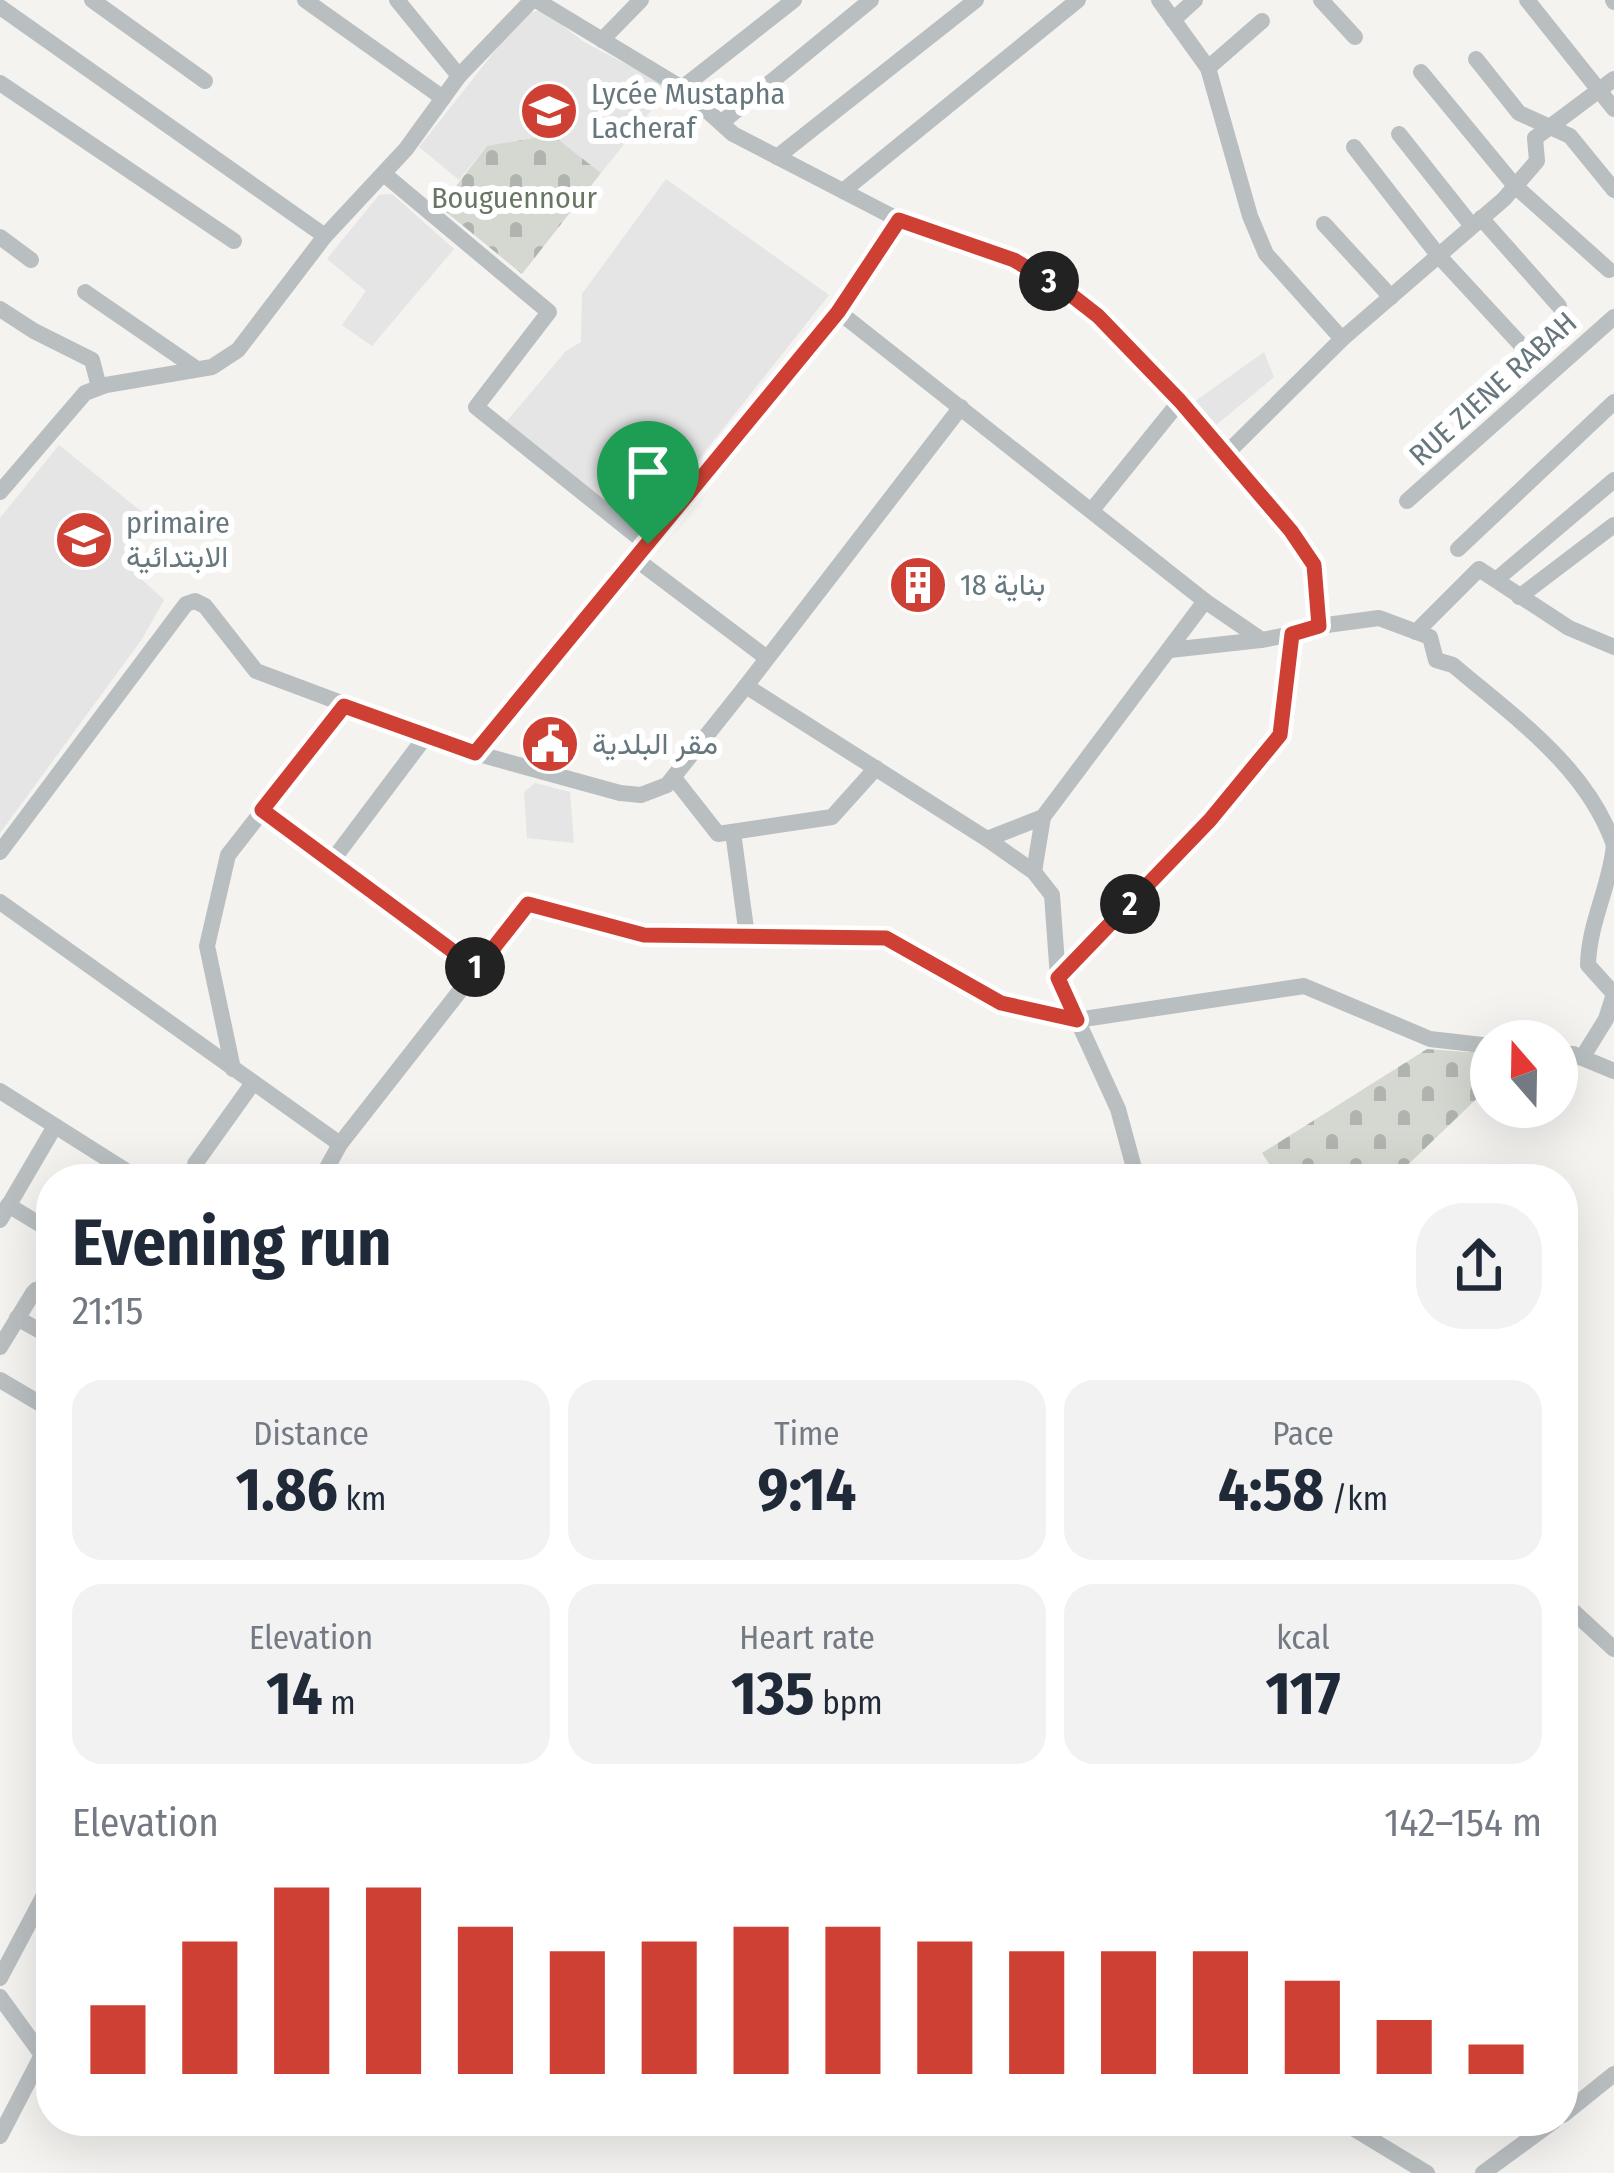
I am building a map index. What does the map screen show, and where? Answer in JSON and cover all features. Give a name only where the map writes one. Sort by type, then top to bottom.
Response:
[{"type":"street","points":[[92,0],[205,81]]},
{"type":"street","points":[[305,0],[443,98]]},
{"type":"street","points":[[397,0],[459,76]]},
{"type":"street","points":[[0,491],[85,393],[212,368],[238,350],[326,236],[385,174],[459,76],[534,0],[682,88],[733,134],[899,220],[1014,260],[1098,316],[1226,454],[1314,565],[1319,626]]},
{"type":"street","points":[[602,40],[641,0]]},
{"type":"street","points":[[682,88],[794,0]]},
{"type":"street","points":[[722,123],[871,0]]},
{"type":"street","points":[[777,157],[976,0]]},
{"type":"street","points":[[843,191],[1078,0]]},
{"type":"street","points":[[1159,0],[1208,68],[1250,216],[1266,254],[1342,339]]},
{"type":"street","points":[[1173,20],[1195,0]]},
{"type":"street","points":[[1321,0],[1355,37]]},
{"type":"street","points":[[1527,0],[1606,84],[1614,109]]},
{"type":"street","points":[[0,7],[326,236]]},
{"type":"street","points":[[1208,68],[1262,21]]},
{"type":"street","points":[[1476,59],[1519,113],[1570,136],[1614,190]]},
{"type":"street","points":[[1421,72],[1515,185],[1609,270]]},
{"type":"street","points":[[0,83],[234,241]]},
{"type":"street","points":[[1226,454],[1342,339],[1515,185],[1537,161],[1535,138],[1606,84]]},
{"type":"street","points":[[1399,134],[1559,306]]},
{"type":"street","points":[[1354,147],[1438,255],[1523,347]]},
{"type":"street","points":[[385,174],[548,312],[476,407],[767,658]]},
{"type":"street","points":[[475,753],[838,312],[899,220]]},
{"type":"street","points":[[1324,224],[1391,297]]},
{"type":"street","points":[[0,237],[31,260]]},
{"type":"street","points":[[85,292],[197,369]]},
{"type":"street","points":[[0,309],[92,360],[99,387]]},
{"type":"street","points":[[838,312],[1205,601],[1262,640]]},
{"type":"street","name":"RUE ZIENE RABAH","points":[[1407,501],[1614,317]]},
{"type":"street","points":[[1092,510],[1180,401]]},
{"type":"street","points":[[1614,402],[1462,545],[1478,569],[1519,597],[1569,628],[1614,646]]},
{"type":"street","points":[[0,852],[186,604],[195,601],[205,606],[256,671],[475,753],[620,793],[655,792],[674,778],[961,407]]},
{"type":"street","points":[[1497,579],[1614,480]]},
{"type":"street","points":[[1519,597],[1614,525]]},
{"type":"street","points":[[1416,632],[1478,569]]},
{"type":"street","points":[[1034,872],[1043,817],[1205,601]]},
{"type":"street","points":[[1170,650],[1262,640],[1379,618],[1430,637],[1436,660],[1453,665],[1544,742],[1593,798],[1614,845],[1612,874],[1588,935],[1588,964],[1614,994],[1606,1019],[1582,1058]]},
{"type":"street","points":[[1058,978],[1210,820],[1280,735],[1292,634]]},
{"type":"street","points":[[746,686],[1034,872],[1052,896],[1058,978],[1118,1109],[1133,1164]]},
{"type":"street","points":[[233,1069],[207,946],[228,855],[344,706]]},
{"type":"street","points":[[332,861],[426,736]]},
{"type":"street","points":[[674,778],[714,833],[832,817],[876,768]]},
{"type":"street","points":[[262,810],[477,969]]},
{"type":"street","points":[[987,839],[1043,817]]},
{"type":"street","points":[[733,832],[748,936]]},
{"type":"street","points":[[329,1164],[528,904],[644,935],[886,938],[1001,1003],[1077,1020],[1304,986],[1430,1040],[1470,1044]]},
{"type":"street","points":[[3,912],[340,1144]]},
{"type":"street","points":[[1578,1057],[1614,1071]]},
{"type":"street","points":[[196,1164],[253,1083]]},
{"type":"street","points":[[0,1091],[116,1164]]},
{"type":"street","points":[[8,1206],[56,1126]]},
{"type":"street","points":[[0,1180],[8,1206],[36,1222]]},
{"type":"street","points":[[0,1348],[36,1290]]},
{"type":"street","points":[[17,1318],[36,1329]]},
{"type":"street","points":[[0,1380],[36,1401]]},
{"type":"street","points":[[1578,1616],[1614,1649]]},
{"type":"street","points":[[0,1978],[36,1910]]},
{"type":"street","points":[[0,1997],[36,2044]]},
{"type":"street","points":[[0,2135],[36,2074]]},
{"type":"street","points":[[1578,2103],[1614,2074]]},
{"type":"street","points":[[1366,2136],[1427,2173]]},
{"type":"street","points":[[1484,2173],[1534,2136]]},
{"type":"shaded area","name":"Lycée Mustapha Lacheraf","points":[[542,10],[584,42],[670,87],[601,173],[552,136],[487,146],[459,180],[419,147],[525,13]]},
{"type":"shaded area","points":[[666,179],[829,295],[638,536],[501,428],[566,351],[581,342],[582,294]]},
{"type":"shaded area","points":[[392,194],[454,249],[372,346],[342,325],[366,291],[327,259],[379,195]]},
{"type":"shaded area","points":[[1264,352],[1274,377],[1215,426],[1194,402]]},
{"type":"shaded area","points":[[59,445],[153,521],[121,560],[164,600],[142,639],[0,833],[0,518]]},
{"type":"shaded area","points":[[535,783],[570,792],[574,843],[527,838],[524,792]]},
{"type":"green space","name":"Bouguennour","points":[[552,135],[601,173],[522,274],[440,207],[487,146]]},
{"type":"green space","points":[[1427,1049],[1470,1052],[1470,1105],[1409,1164],[1269,1164],[1262,1153]]},
{"type":"place","name":"Lycée Mustapha Lacheraf","points":[[549,111]]},
{"type":"place","name":"primaire الابتدائية","points":[[84,540]]},
{"type":"place","name":"بناية 18","points":[[918,585]]},
{"type":"place","name":"مقر البلدية","points":[[550,744]]},
{"type":"route","points":[[899,220],[1014,260],[1098,316],[1180,401],[1291,531],[1314,565],[1319,626],[1292,634],[1280,735],[1210,820],[1058,978],[1077,1020],[1001,1003],[886,938],[644,935],[528,904],[477,969],[262,810],[344,706],[475,753],[648,544],[838,312],[899,220]]}]
